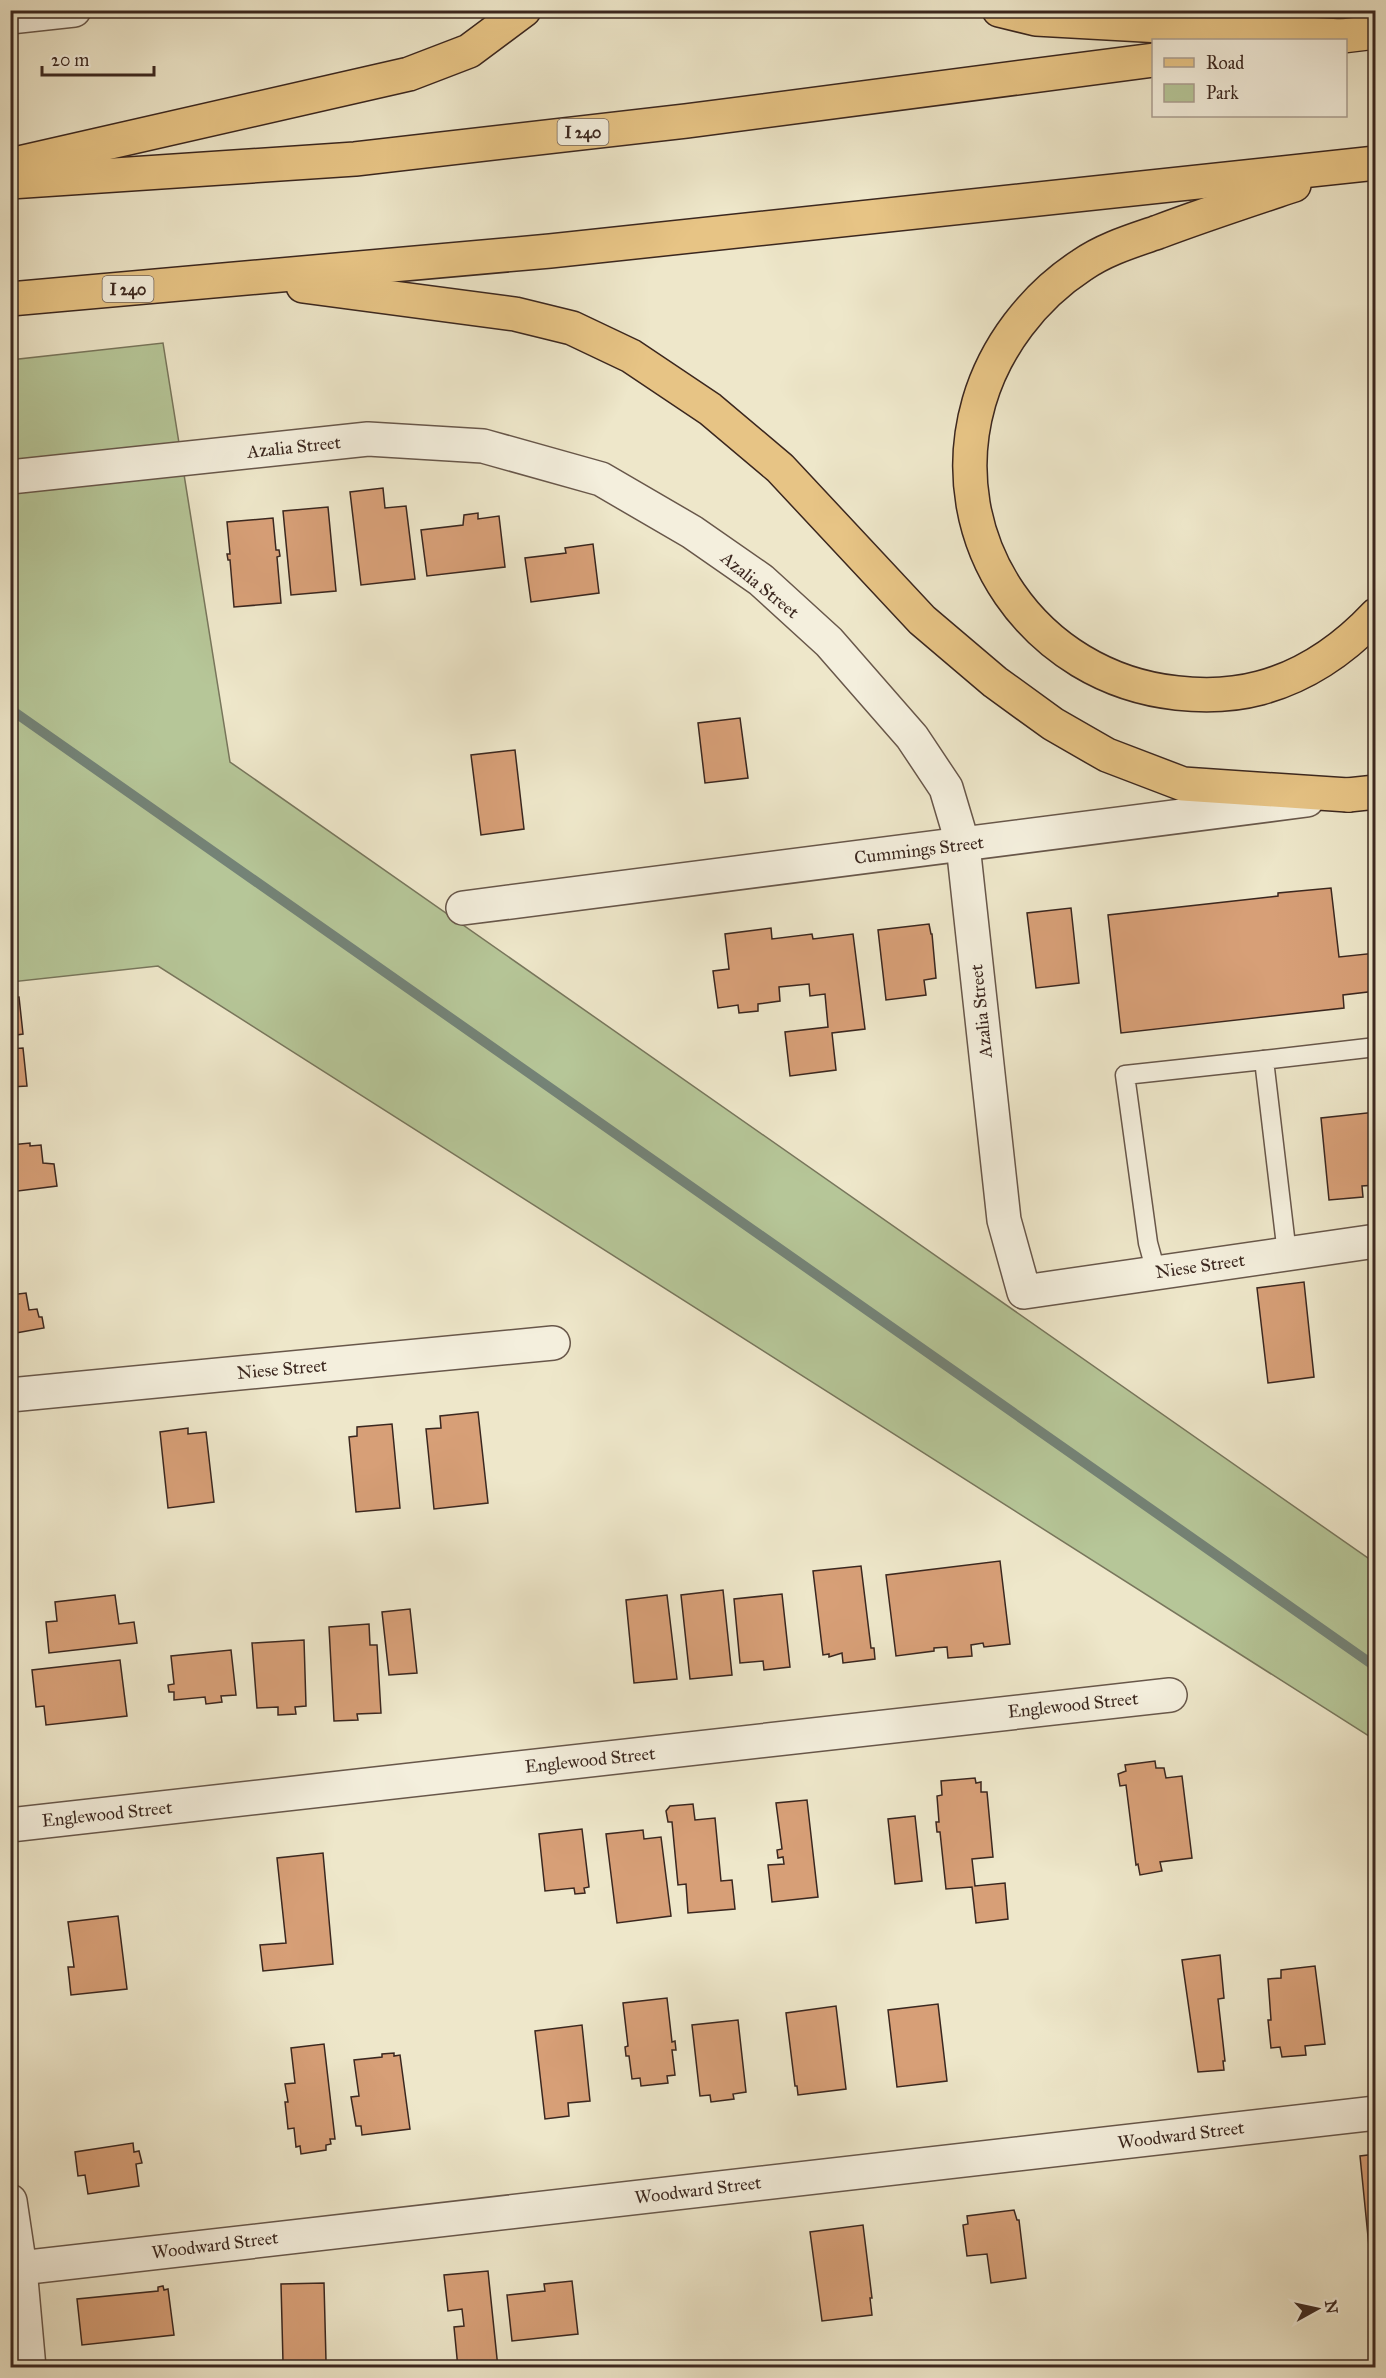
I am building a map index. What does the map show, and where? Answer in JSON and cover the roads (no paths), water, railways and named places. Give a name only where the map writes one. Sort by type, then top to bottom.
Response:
[{"type":"highway","points":[[10,165],[409,74],[469,51],[524,10]]},
{"type":"highway","points":[[999,10],[1036,19],[1341,36]]},
{"type":"highway","points":[[1313,39],[1376,33]]},
{"type":"highway","name":"I 240","points":[[10,182],[355,159],[686,121],[1152,60]]},
{"type":"highway","points":[[1364,164],[1118,246],[1082,264],[1038,301],[1010,336],[988,375],[973,424],[970,464],[976,522],[988,557],[1008,592],[1043,633],[1061,648],[1097,670],[1137,687],[1161,692],[1210,695],[1259,688],[1301,673],[1348,642],[1376,615]]},
{"type":"highway","name":"I 240","points":[[10,299],[562,250],[1364,164]]},
{"type":"highway","points":[[245,278],[515,314],[572,328],[631,356],[710,409],[780,468],[922,620],[995,682],[1053,724],[1107,755],[1183,784],[1362,794]]},
{"type":"street","points":[[10,17],[74,10]]},
{"type":"street","name":"Azalia Street","points":[[10,477],[368,439],[483,447],[601,480],[692,532],[752,574],[829,642],[912,737],[946,788],[963,845],[1004,1220],[1024,1292]]},
{"type":"street","name":"Cummings Street","points":[[463,908],[1362,794]]},
{"type":"street","name":"Niese Street","points":[[1024,1292],[1376,1241]]},
{"type":"street","name":"Niese Street","points":[[10,1395],[553,1343]]},
{"type":"street","name":"Englewood Street","points":[[10,1825],[1170,1695]]},
{"type":"street","name":"Woodward Street","points":[[20,2268],[1376,2113]]},
{"type":"street","points":[[10,2201],[20,2268],[29,2367]]},
{"type":"lane","points":[[1156,1272],[1148,1244],[1125,1075],[1376,1047]]},
{"type":"lane","points":[[1264,1060],[1287,1254]]},
{"type":"waterway","points":[[10,709],[1376,1667]]}]
